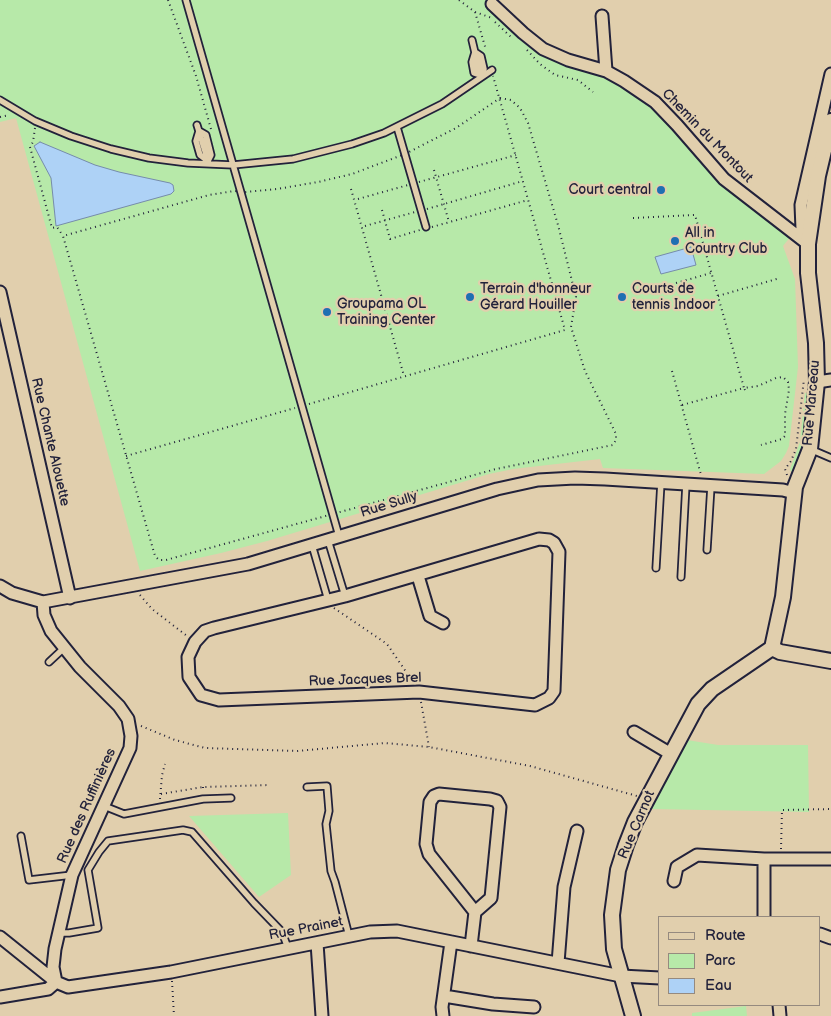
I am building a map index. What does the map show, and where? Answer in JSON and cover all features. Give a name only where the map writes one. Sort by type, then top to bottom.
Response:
[{"type":"street","name":"Chemin du Montout","points":[[492,4],[542,49],[568,60],[606,72],[624,81],[655,102],[724,179],[808,244]]},
{"type":"street","points":[[602,16],[606,72]]},
{"type":"street","name":"Rue Marceau","points":[[808,244],[802,229],[801,205],[831,74]]},
{"type":"street","name":"Rue Marceau","points":[[772,648],[782,598],[794,493],[797,480],[810,449],[817,382],[816,344],[808,273],[808,244],[818,176],[831,121]]},
{"type":"street","name":"Rue Chante Alouette","points":[[0,292],[70,598]]},
{"type":"street","points":[[817,382],[831,380]]},
{"type":"street","name":"Rue Sully","points":[[0,586],[12,593],[44,602],[248,564],[497,489],[538,480],[575,478],[661,482],[783,490],[794,493]]},
{"type":"street","name":"Rue Jacques Brel","points":[[539,539],[549,540],[554,543],[559,552],[554,691],[549,698],[535,705],[419,692],[219,700],[201,694],[189,677],[188,657],[195,642],[205,631],[329,601],[418,576],[539,539]]},
{"type":"street","points":[[418,576],[430,616],[443,623]]},
{"type":"street","points":[[44,602],[44,615],[47,624],[80,668],[119,706],[131,726]]},
{"type":"street","points":[[772,648],[780,652],[831,661]]},
{"type":"street","name":"Rue Carnot","points":[[633,1016],[614,949],[612,915],[618,870],[635,822],[698,704],[712,689],[772,648]]},
{"type":"street","name":"Rue des Ruffinières","points":[[56,982],[53,967],[57,933],[72,875],[130,748],[131,726]]},
{"type":"street","points":[[634,732],[671,754]]},
{"type":"street","points":[[472,946],[475,912],[429,854],[426,844],[430,802],[434,796],[439,794],[490,799],[496,801],[500,808],[491,898],[475,912]]},
{"type":"street","points":[[558,963],[564,887],[577,831]]},
{"type":"street","points":[[674,880],[677,867],[697,855],[764,859],[831,859]]},
{"type":"street","points":[[764,859],[764,916]]},
{"type":"street","name":"Rue Prainet","points":[[56,982],[68,987],[171,972],[370,932],[397,931],[621,976],[658,978]]},
{"type":"street","points":[[0,937],[56,982],[48,990],[0,997]]},
{"type":"street","points":[[443,1016],[451,942]]},
{"type":"street","points":[[317,943],[322,1016]]},
{"type":"street","points":[[444,996],[493,1004],[534,1007]]},
{"type":"lane","points":[[186,0],[332,514],[333,538],[345,596]]},
{"type":"lane","points":[[472,40],[481,76]]},
{"type":"lane","points":[[0,100],[35,121],[71,136],[111,149],[150,158],[188,163],[233,165],[293,158],[352,144],[397,127],[442,104],[492,70]]},
{"type":"lane","points":[[397,127],[427,228]]},
{"type":"lane","points":[[198,128],[208,163]]},
{"type":"lane","points":[[810,449],[831,458]]},
{"type":"lane","points":[[656,568],[661,482]]},
{"type":"lane","points":[[681,577],[686,484]]},
{"type":"lane","points":[[706,485],[707,550]]},
{"type":"lane","points":[[312,545],[329,601]]},
{"type":"lane","points":[[49,662],[64,648]]},
{"type":"lane","points":[[307,788],[327,786],[329,811],[326,824],[331,871],[336,882],[349,936]]},
{"type":"lane","points":[[104,806],[124,814],[203,799],[231,798]]},
{"type":"lane","name":"Rue des Ruffinières","points":[[57,933],[98,928],[88,870],[99,852],[108,842],[183,830],[192,832],[282,932],[288,948]]},
{"type":"lane","points":[[21,836],[29,880],[72,875]]},
{"type":"path","points":[[459,0],[475,12],[492,19],[513,38]]},
{"type":"path","points":[[169,1],[196,76],[212,130]]},
{"type":"path","points":[[475,12],[565,330]]},
{"type":"path","points":[[525,48],[540,64],[555,75],[578,80],[593,92]]},
{"type":"path","points":[[35,121],[33,142],[30,147],[52,228],[57,227],[63,236],[155,556],[160,560],[166,560],[496,469],[613,444],[616,440],[616,434],[585,371],[571,327],[576,297],[558,225],[528,123],[520,108],[511,100],[500,98],[456,128],[405,154],[352,174],[278,189],[234,191],[209,195],[63,236]]},
{"type":"path","points":[[358,200],[516,155]]},
{"type":"path","points":[[434,170],[449,222]]},
{"type":"path","points":[[365,226],[523,182]]},
{"type":"path","points":[[351,188],[404,376]]},
{"type":"path","points":[[382,210],[390,238],[528,200]]},
{"type":"path","points":[[633,218],[695,214],[744,389]]},
{"type":"path","points":[[652,290],[711,272]]},
{"type":"path","points":[[718,296],[780,278]]},
{"type":"path","points":[[126,456],[571,327]]},
{"type":"path","points":[[672,371],[706,485]]},
{"type":"path","points":[[794,493],[785,469],[796,449],[804,374]]},
{"type":"path","points":[[682,405],[758,386],[776,378],[783,378],[788,382],[789,390],[785,414],[785,436],[782,439],[761,445]]},
{"type":"path","points":[[134,586],[152,609],[195,642]]},
{"type":"path","points":[[329,601],[331,607],[387,644],[419,692],[429,747]]},
{"type":"path","points":[[131,726],[142,726],[175,740],[205,748],[297,751],[385,743],[429,747],[530,766],[591,782],[647,800]]},
{"type":"path","points":[[160,807],[162,774],[165,764]]},
{"type":"path","points":[[161,794],[203,787],[270,785]]},
{"type":"path","points":[[781,848],[782,810],[831,809]]},
{"type":"path","points":[[171,972],[174,1016]]},
{"type":"green space","points":[[0,0],[489,0],[485,3],[486,6],[515,33],[604,75],[640,96],[671,122],[791,236],[783,246],[795,279],[798,367],[789,446],[786,453],[781,461],[764,474],[603,468],[600,459],[513,469],[489,474],[267,541],[140,571],[16,118],[0,122]]},
{"type":"green space","points":[[805,393],[810,394],[805,448],[793,475],[790,469],[800,442]]},
{"type":"green space","points":[[687,740],[718,745],[808,745],[809,812],[652,809]]},
{"type":"green space","points":[[288,813],[291,875],[259,897],[189,816]]},
{"type":"green space","points":[[746,1006],[747,1016],[692,1016],[692,1013]]},
{"type":"water","points":[[40,142],[95,165],[170,183],[173,185],[174,191],[171,194],[56,226],[51,178],[34,146]]},
{"type":"water","points":[[691,247],[696,265],[661,274],[655,257]]},
{"type":"place","name":"Court central","points":[[661,190]]},
{"type":"place","name":"All in Country Club","points":[[675,241]]},
{"type":"place","name":"Terrain d'honneur Gérard Houiller","points":[[470,297]]},
{"type":"place","name":"Courts de tennis Indoor","points":[[622,297]]},
{"type":"place","name":"Groupama OL Training Center","points":[[327,312]]}]
